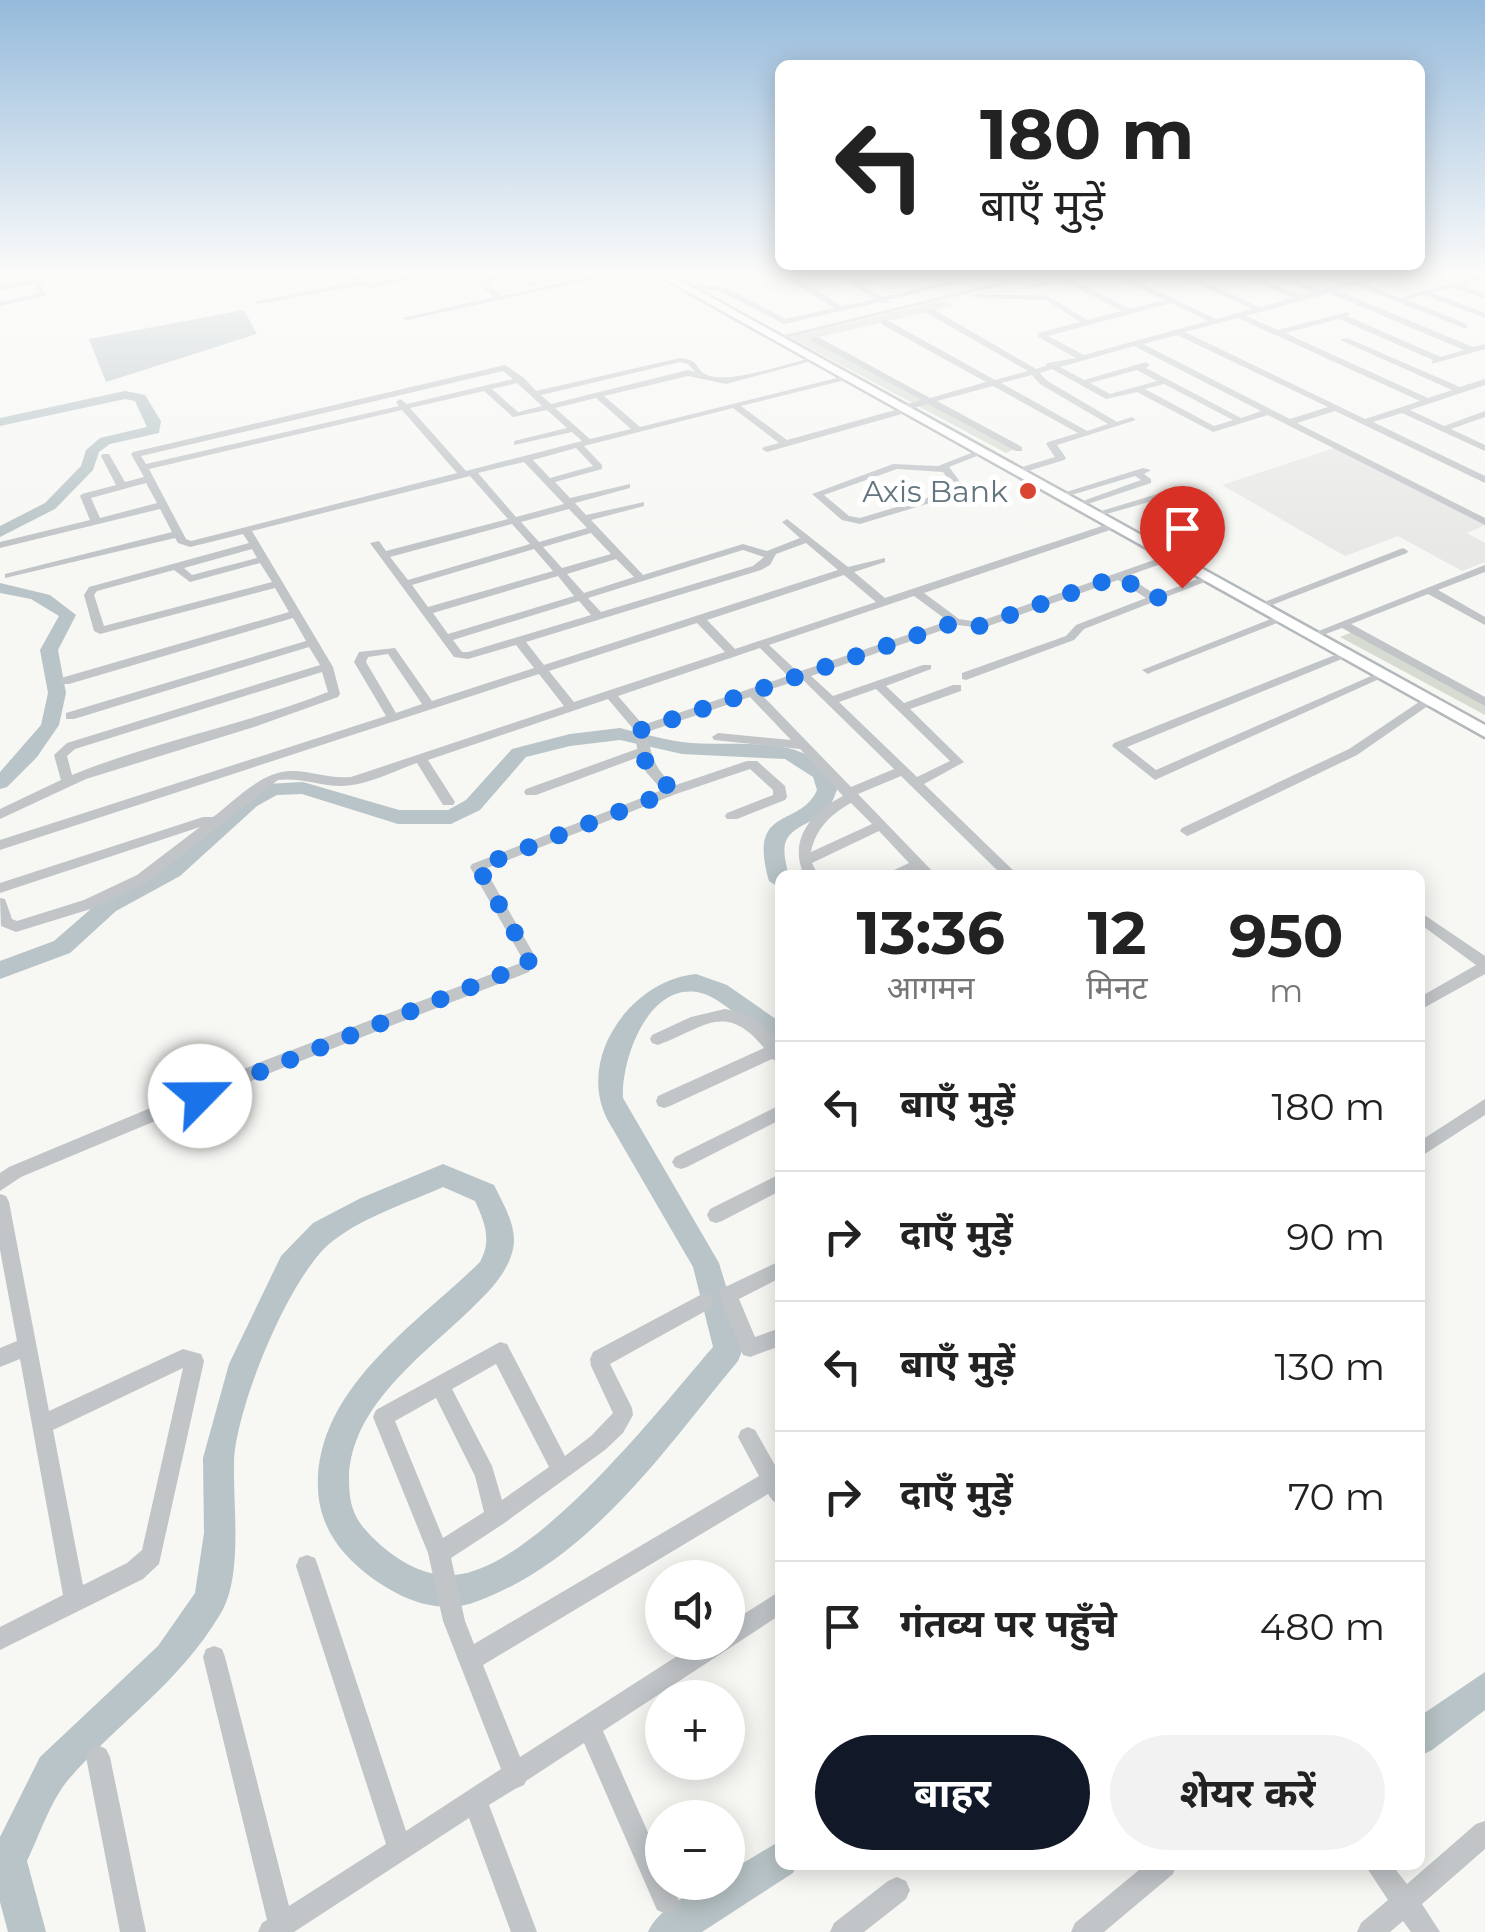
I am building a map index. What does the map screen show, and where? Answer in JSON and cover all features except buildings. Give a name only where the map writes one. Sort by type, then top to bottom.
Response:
[{"type":"main road","points":[[824,364],[1085,502],[1316,634],[1485,724]]},
{"type":"main road","points":[[828,364],[1485,732]]},
{"type":"street","points":[[536,394],[665,364]]},
{"type":"street","points":[[689,364],[701,374],[726,381],[794,364]]},
{"type":"street","points":[[862,364],[1019,449]]},
{"type":"street","points":[[957,364],[1086,434]]},
{"type":"street","points":[[1024,364],[1043,382],[1116,425]]},
{"type":"street","points":[[766,449],[1053,364]]},
{"type":"street","points":[[1082,383],[1148,364]]},
{"type":"street","points":[[1176,364],[1485,522]]},
{"type":"street","points":[[1245,364],[1485,480]]},
{"type":"street","points":[[1345,364],[1426,401]]},
{"type":"street","points":[[1400,364],[1459,390]]},
{"type":"street","points":[[1411,369],[1428,364]]},
{"type":"street","points":[[1050,365],[1109,397],[1165,381]]},
{"type":"street","points":[[1138,367],[1241,421]]},
{"type":"street","points":[[549,482],[599,467],[583,443],[574,429],[506,368],[139,451],[162,505],[178,534],[190,544],[528,457],[583,443],[638,430],[846,377]]},
{"type":"street","points":[[486,388],[514,414],[701,374]]},
{"type":"street","points":[[96,521],[85,496],[122,486],[146,474],[280,436],[521,380]]},
{"type":"street","points":[[1364,422],[1485,382]]},
{"type":"street","points":[[577,384],[638,430]]},
{"type":"street","points":[[1138,389],[1213,429],[1269,412]]},
{"type":"street","points":[[1158,400],[1186,392]]},
{"type":"street","points":[[392,394],[599,617]]},
{"type":"street","points":[[1176,410],[1204,401]]},
{"type":"street","points":[[734,405],[786,444]]},
{"type":"street","points":[[1290,422],[1336,408]]},
{"type":"street","points":[[1402,410],[1485,448]]},
{"type":"street","points":[[1194,420],[1222,411]]},
{"type":"street","points":[[1443,428],[1485,414]]},
{"type":"street","points":[[1472,418],[1485,425]]},
{"type":"street","points":[[1024,469],[1061,458],[1048,446],[1132,420]]},
{"type":"street","points":[[270,421],[280,436]]},
{"type":"street","points":[[517,443],[574,429]]},
{"type":"street","points":[[506,433],[641,578]]},
{"type":"street","points":[[943,469],[959,487],[956,492],[868,520],[846,518],[817,494],[896,466],[943,469],[982,452]]},
{"type":"street","points":[[106,456],[122,486]]},
{"type":"street","points":[[1068,493],[1141,471],[1148,481],[1085,502]]},
{"type":"street","points":[[384,556],[627,486]]},
{"type":"street","points":[[1102,512],[1167,494]]},
{"type":"street","points":[[405,584],[534,546],[641,504]]},
{"type":"street","points":[[0,545],[162,505]]},
{"type":"street","points":[[787,522],[885,604]]},
{"type":"street","points":[[0,903],[6,922],[16,927],[89,904],[142,880],[266,782],[284,774],[343,783],[1115,525]]},
{"type":"street","points":[[0,815],[66,778],[334,694],[327,667],[246,530]]},
{"type":"street","points":[[10,576],[178,534]]},
{"type":"street","points":[[445,639],[742,547],[768,555],[807,539]]},
{"type":"street","points":[[375,543],[445,639],[462,656],[757,568],[766,563],[768,555]]},
{"type":"street","points":[[255,545],[92,590],[100,630],[278,584]]},
{"type":"street","points":[[1264,605],[1404,551]]},
{"type":"street","points":[[425,612],[619,556]]},
{"type":"street","points":[[918,593],[956,622],[979,626],[1171,556]]},
{"type":"street","points":[[176,566],[190,578],[264,559]]},
{"type":"street","points":[[0,845],[881,560]]},
{"type":"street","points":[[1316,634],[1484,569]]},
{"type":"street","points":[[1119,576],[1154,599]]},
{"type":"street","points":[[966,676],[1070,638],[1080,627],[1210,578]]},
{"type":"street","points":[[1429,590],[1485,622]]},
{"type":"street","points":[[65,682],[296,614]]},
{"type":"street","points":[[1148,670],[1281,618]]},
{"type":"street","points":[[700,619],[734,654]]},
{"type":"street","points":[[532,792],[752,692],[956,622]]},
{"type":"street","points":[[1342,624],[1485,702]]},
{"type":"street","points":[[520,641],[572,708]]},
{"type":"street","points":[[70,716],[313,642]]},
{"type":"street","points":[[762,644],[831,701],[1006,870]]},
{"type":"street","points":[[394,718],[360,662],[363,654],[391,650],[429,706]]},
{"type":"street","points":[[1345,654],[1118,746],[1154,776],[1382,675]]},
{"type":"street","points":[[66,778],[60,755],[66,749],[327,667]]},
{"type":"street","points":[[831,701],[927,668]]},
{"type":"street","points":[[878,685],[958,762],[915,784]]},
{"type":"street","points":[[902,708],[957,688]]},
{"type":"street","points":[[248,691],[262,717]]},
{"type":"street","points":[[752,692],[924,870]]},
{"type":"street","points":[[611,695],[672,791]]},
{"type":"street","points":[[1187,831],[1353,752],[1428,700]]},
{"type":"street","points":[[718,737],[803,746]]},
{"type":"street","points":[[275,756],[284,774]]},
{"type":"street","points":[[421,759],[448,802]]},
{"type":"street","points":[[0,1183],[15,1172],[269,1066],[524,968],[529,958],[478,867],[745,764],[758,766],[782,794],[732,816]]},
{"type":"street","points":[[807,868],[813,826],[850,795],[902,771]]},
{"type":"street","points":[[0,888],[221,816]]},
{"type":"street","points":[[807,868],[881,825]]},
{"type":"street","points":[[1425,921],[1485,965],[1425,1001]]},
{"type":"street","points":[[658,1039],[700,1019],[728,1012],[753,1022],[775,1050]]},
{"type":"street","points":[[664,1102],[775,1054]]},
{"type":"street","points":[[1425,1147],[1485,1106]]},
{"type":"street","points":[[681,1162],[775,1115]]},
{"type":"street","points":[[716,1215],[775,1185]]},
{"type":"street","points":[[0,1202],[75,1601]]},
{"type":"street","points":[[775,1272],[728,1296],[750,1348],[775,1339]]},
{"type":"street","points":[[439,1553],[562,1470],[621,1424],[622,1409],[600,1358],[704,1302]]},
{"type":"street","points":[[0,1358],[28,1346]]},
{"type":"street","points":[[516,1777],[449,1605],[439,1553],[382,1422],[388,1412],[500,1352],[562,1470]]},
{"type":"street","points":[[0,1640],[135,1571],[152,1556],[194,1361],[183,1358],[42,1425]]},
{"type":"street","points":[[440,1384],[485,1473],[496,1516]]},
{"type":"street","points":[[748,1436],[775,1485]]},
{"type":"street","points":[[469,1660],[775,1488]]},
{"type":"street","points":[[307,1566],[400,1850]]},
{"type":"street","points":[[745,1626],[775,1605]]},
{"type":"street","points":[[214,1657],[276,1928],[693,1660]]},
{"type":"street","points":[[590,1729],[666,1901]]},
{"type":"street","points":[[98,1758],[134,1932]]},
{"type":"street","points":[[476,1803],[524,1932]]},
{"type":"street","points":[[1370,1932],[1485,1832]]},
{"type":"street","points":[[1084,1932],[1158,1870]]},
{"type":"street","points":[[1381,1870],[1427,1932]]},
{"type":"street","points":[[842,1932],[896,1890]]},
{"type":"shaded area","points":[[99,364],[162,364],[106,382]]},
{"type":"shaded area","points":[[840,364],[858,364],[1015,449],[1006,453]]},
{"type":"shaded area","points":[[1334,448],[1485,525],[1467,533],[1485,543],[1485,562],[1462,571],[1398,536],[1345,556],[1222,485]]},
{"type":"shaded area","points":[[1357,630],[1485,699],[1485,715],[1340,637]]},
{"type":"waterway","points":[[0,422],[125,395],[140,398],[154,421],[154,430],[105,441],[93,450],[88,467],[50,506],[0,532]]},
{"type":"waterway","points":[[0,588],[37,596],[68,615],[49,650],[57,693],[50,725],[31,753],[0,783]]},
{"type":"waterway","points":[[0,970],[62,947],[108,906],[173,871],[250,801],[273,789],[303,788],[398,817],[451,817],[473,805],[519,753],[570,740],[620,734],[682,748],[789,753],[822,774],[827,790],[820,806],[794,819],[778,833],[774,853],[776,870]]},
{"type":"waterway","points":[[27,1932],[8,1860],[53,1770],[170,1658],[211,1599],[220,1533],[218,1458],[244,1364],[291,1265],[323,1232],[370,1206],[443,1175],[485,1193],[500,1232],[496,1260],[490,1271],[363,1399],[343,1429],[334,1470],[334,1499],[341,1522],[365,1552],[417,1586],[455,1591],[481,1584],[520,1563],[587,1511],[645,1450],[728,1351],[720,1307],[705,1263],[613,1105],[613,1061],[631,1022],[660,993],[696,983],[719,991],[775,1029]]},
{"type":"waterway","points":[[1425,1734],[1485,1689]]},
{"type":"waterway","points":[[667,1932],[775,1863]]},
{"type":"place","name":"Axis Bank","points":[[1028,491]]},
{"type":"route","points":[[200,1096],[524,968],[529,958],[476,870],[481,864],[672,791],[642,757],[641,730],[956,622],[966,627],[979,626],[1119,576],[1154,599],[1182,588]]}]
